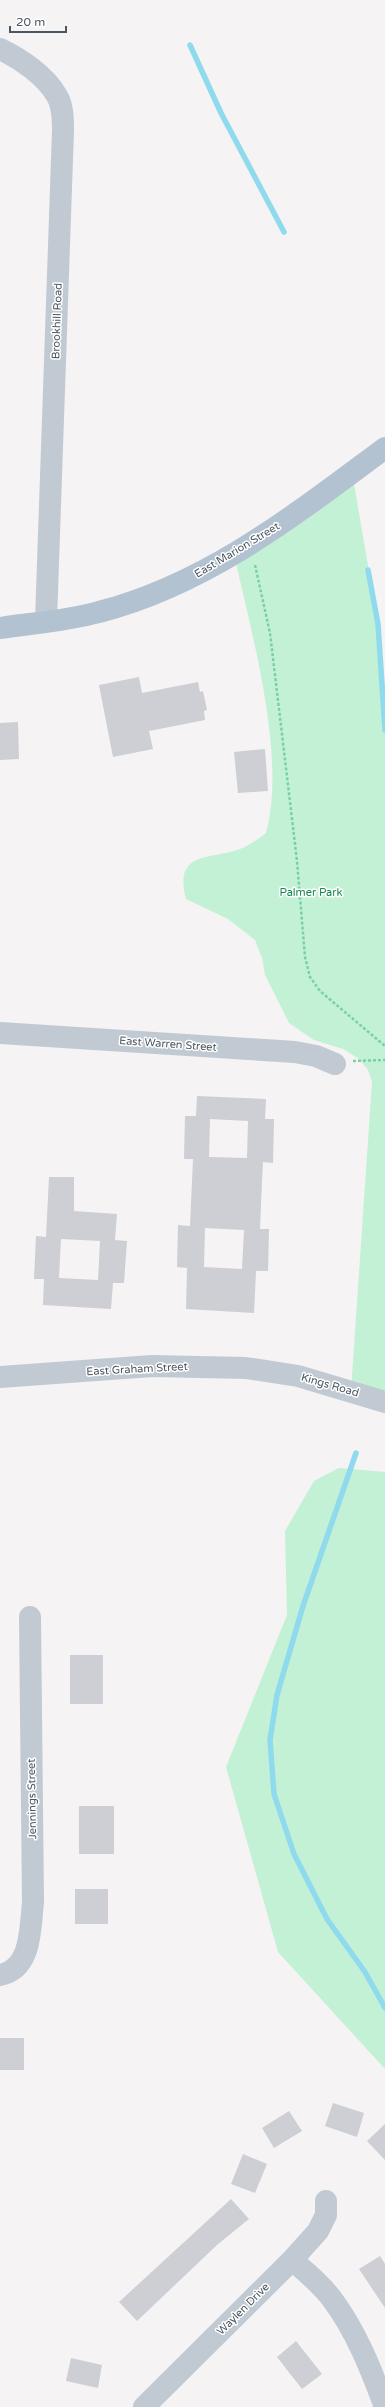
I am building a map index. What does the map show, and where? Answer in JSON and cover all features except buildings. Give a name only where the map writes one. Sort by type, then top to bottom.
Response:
[{"type":"main road","name":"East Marion Street","points":[[0,628],[98,613],[146,597],[203,572],[250,545],[320,498],[385,448]]},
{"type":"street","name":"Brookhill Road","points":[[0,49],[27,65],[49,85],[58,97],[62,110],[63,130],[46,622]]},
{"type":"street","name":"East Warren Street","points":[[0,1033],[295,1052],[316,1056],[335,1064]]},
{"type":"street","name":"East Graham Street","points":[[0,1377],[159,1366],[215,1366],[274,1371]]},
{"type":"street","name":"Kings Road","points":[[274,1371],[298,1376],[385,1402]]},
{"type":"street","name":"Jennings Street","points":[[4,1974],[20,1965],[29,1942],[33,1902],[30,1617]]},
{"type":"street","name":"Waylen Drive","points":[[144,2407],[292,2260],[318,2231],[326,2215],[326,2201]]},
{"type":"street","points":[[292,2260],[321,2286],[342,2314],[362,2349],[385,2407]]},
{"type":"path","points":[[250,545],[270,633],[296,854],[305,957],[310,977],[320,992],[385,1046]]},
{"type":"path","points":[[335,1064],[359,1060],[385,1060]]},
{"type":"green space","name":"Palmer Park","points":[[352,472],[378,624],[385,692],[385,1402],[351,1391],[372,1082],[368,1070],[359,1059],[343,1049],[314,1040],[289,1023],[265,975],[262,958],[255,940],[228,919],[186,899],[183,883],[185,872],[190,865],[197,860],[243,848],[266,833],[271,802],[272,768],[270,731],[257,656],[234,554]]},
{"type":"green space","points":[[339,1468],[385,1472],[385,2069],[278,1952],[226,1767],[287,1615],[285,1531],[314,1481]]},
{"type":"waterway","points":[[190,45],[221,113],[284,232]]},
{"type":"waterway","points":[[368,570],[378,624],[385,730]]},
{"type":"waterway","points":[[356,1453],[303,1606],[277,1695],[270,1740],[274,1794],[294,1854],[327,1919],[365,1972],[385,2008]]}]
